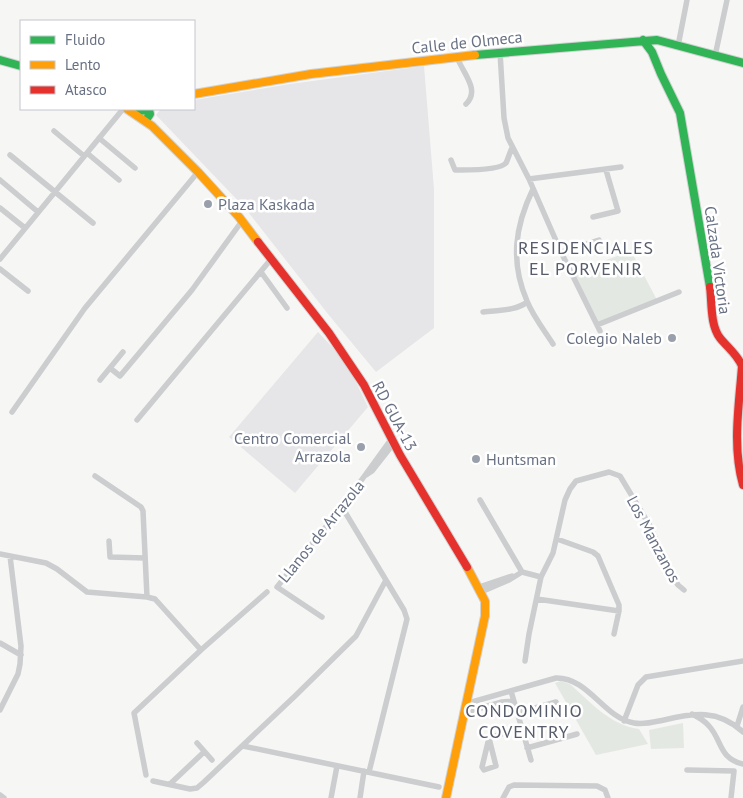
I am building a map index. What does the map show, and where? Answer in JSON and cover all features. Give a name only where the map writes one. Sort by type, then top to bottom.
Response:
[{"type":"street","points":[[679,42],[688,0]]},
{"type":"street","points":[[716,53],[727,0]]},
{"type":"street","name":"Calle de Olmeca","points":[[195,94],[311,74],[500,52],[643,40],[679,42],[743,62]]},
{"type":"street","name":"Calzada Victoria","points":[[643,40],[651,47],[655,54],[661,73],[673,92],[680,113],[708,275],[714,329],[739,358],[742,366],[740,460],[742,480]]},
{"type":"street","points":[[500,52],[505,128],[512,148],[529,179],[561,252],[600,331]]},
{"type":"street","points":[[0,54],[20,61]]},
{"type":"street","points":[[457,57],[472,88],[471,99],[466,104]]},
{"type":"street","points":[[0,60],[20,66]]},
{"type":"street","points":[[0,259],[122,110]]},
{"type":"street","name":"RD GUA-13","points":[[128,110],[137,117],[149,116],[242,221],[329,333],[364,385],[418,486],[480,589],[485,601],[486,616],[463,713],[446,798]]},
{"type":"street","points":[[136,110],[149,116]]},
{"type":"street","points":[[54,131],[119,180]]},
{"type":"street","points":[[98,138],[135,168]]},
{"type":"street","points":[[451,160],[455,170],[500,167],[506,163],[512,148]]},
{"type":"street","points":[[10,155],[93,223]]},
{"type":"street","points":[[529,179],[621,167]]},
{"type":"street","points":[[593,217],[618,211],[606,170]]},
{"type":"street","points":[[12,412],[84,308],[198,172]]},
{"type":"street","points":[[0,180],[38,212]]},
{"type":"street","points":[[533,189],[524,207],[518,227],[517,270],[527,302],[553,344]]},
{"type":"street","points":[[0,208],[25,228]]},
{"type":"street","points":[[110,368],[120,376],[192,290],[242,221]]},
{"type":"street","points":[[561,252],[599,240]]},
{"type":"street","points":[[137,420],[272,258]]},
{"type":"street","points":[[0,269],[28,291]]},
{"type":"street","points":[[261,272],[287,308]]},
{"type":"street","points":[[597,325],[679,292]]},
{"type":"street","points":[[483,312],[515,308],[527,302]]},
{"type":"street","points":[[100,380],[123,352]]},
{"type":"street","name":"Llanos de Arrazola","points":[[322,617],[277,586],[366,475],[372,471],[393,441]]},
{"type":"street","name":"Los Manzanos","points":[[525,661],[541,578],[557,539],[565,500],[576,481],[610,472],[620,476],[650,526],[670,572],[678,585],[684,590]]},
{"type":"street","points":[[95,476],[140,506],[143,511],[147,597]]},
{"type":"street","points":[[480,500],[519,573]]},
{"type":"street","points":[[342,507],[406,612],[407,624],[360,798]]},
{"type":"street","points":[[557,539],[593,552],[598,556],[619,605],[614,634]]},
{"type":"street","points":[[109,541],[110,557],[145,558]]},
{"type":"street","points":[[0,554],[46,563],[57,568],[88,592],[147,597],[158,601],[201,650]]},
{"type":"street","points":[[0,710],[18,674],[21,655],[10,556]]},
{"type":"street","points":[[480,589],[509,580],[519,573],[541,578]]},
{"type":"street","points":[[153,781],[197,788],[356,636],[386,580]]},
{"type":"street","points":[[146,776],[134,714],[201,650],[267,592]]},
{"type":"street","points":[[537,599],[619,611]]},
{"type":"street","points":[[0,643],[21,655]]},
{"type":"street","points":[[624,721],[638,685],[646,677],[743,661]]},
{"type":"street","points":[[465,704],[556,678],[566,678],[576,683],[624,721],[645,724],[692,714],[723,718],[743,732]]},
{"type":"street","points":[[511,691],[531,760]]},
{"type":"street","points":[[502,702],[511,691]]},
{"type":"street","points":[[487,698],[490,705]]},
{"type":"street","points":[[463,713],[502,702],[514,701]]},
{"type":"street","points":[[518,713],[556,702]]},
{"type":"street","points":[[737,726],[743,707]]},
{"type":"street","points":[[692,714],[709,725],[722,750],[734,762],[743,764]]},
{"type":"street","points":[[489,738],[522,727]]},
{"type":"street","points":[[528,748],[577,734]]},
{"type":"street","points":[[489,738],[496,766],[484,770],[482,767],[489,738]]},
{"type":"street","points":[[197,743],[212,760]]},
{"type":"street","points":[[243,746],[439,787]]},
{"type":"street","points":[[170,784],[204,752]]},
{"type":"street","points":[[331,798],[337,766]]},
{"type":"street","points":[[687,770],[734,771],[730,798]]},
{"type":"street","points":[[503,798],[509,787],[514,785],[597,786],[605,790],[608,798]]},
{"type":"street","points":[[0,795],[4,798]]},
{"type":"shaded area","points":[[424,66],[434,189],[434,328],[376,372],[245,208],[156,115],[160,110],[195,110],[195,100],[290,84]]},
{"type":"shaded area","points":[[631,251],[657,300],[597,325],[571,273]]},
{"type":"shaded area","points":[[318,332],[338,353],[353,376],[368,407],[295,493],[229,437]]},
{"type":"shaded area","points":[[561,681],[570,684],[610,718],[629,727],[639,729],[648,744],[596,755],[555,683]]},
{"type":"shaded area","points":[[683,723],[684,748],[651,749],[649,730]]},
{"type":"traffic: fast","points":[[643,40],[652,52],[680,113],[710,287]]},
{"type":"traffic: fast","points":[[475,55],[657,40],[743,63]]},
{"type":"traffic: fast","points":[[0,60],[20,66]]},
{"type":"traffic: fast","points":[[137,111],[149,110],[150,114],[146,120]]},
{"type":"traffic: slow","points":[[195,94],[311,74],[475,55]]},
{"type":"traffic: slow","points":[[128,110],[152,126],[198,172],[239,217],[258,242]]},
{"type":"traffic: slow","points":[[446,798],[485,616],[485,601],[467,567]]},
{"type":"traffic: jam","points":[[258,242],[329,333],[364,385],[400,455],[467,567]]},
{"type":"traffic: jam","points":[[710,287],[714,327],[720,338],[738,358],[742,366],[737,441],[743,485]]},
{"type":"place","name":"Plaza Kaskada","points":[[208,204]]},
{"type":"place","name":"Colegio Naleb","points":[[672,338]]},
{"type":"place","name":"Centro Comercial Arrazola","points":[[361,447]]},
{"type":"place","name":"Huntsman","points":[[476,459]]},
{"type":"district","name":"RESIDENCIALES EL PORVENIR","points":[[586,258]]},
{"type":"district","name":"CONDOMINIO COVENTRY","points":[[524,721]]}]
